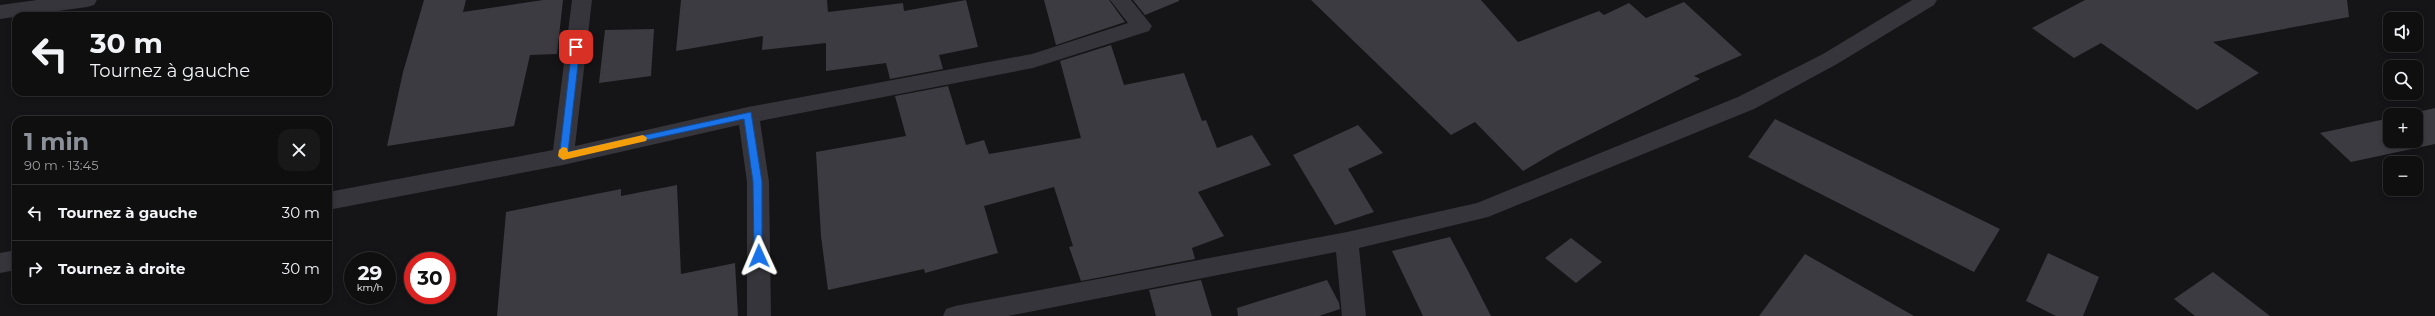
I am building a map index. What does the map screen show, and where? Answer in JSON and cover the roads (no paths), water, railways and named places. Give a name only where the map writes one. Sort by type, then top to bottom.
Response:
[{"type":"street","points":[[0,12],[87,0]]},
{"type":"street","points":[[563,156],[582,0]]},
{"type":"street","points":[[332,200],[563,156],[748,115],[1033,61],[1142,26],[1120,0]]},
{"type":"street","points":[[954,316],[1348,241],[1480,211],[1746,103],[1830,59],[1922,1]]},
{"type":"street","points":[[748,115],[758,182],[759,316]]},
{"type":"street","points":[[1348,241],[1354,316]]},
{"type":"street","points":[[0,263],[12,261]]}]
